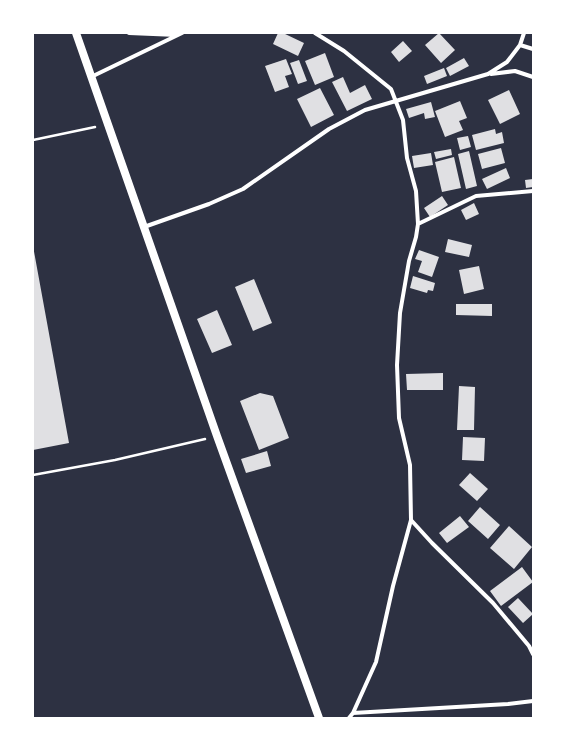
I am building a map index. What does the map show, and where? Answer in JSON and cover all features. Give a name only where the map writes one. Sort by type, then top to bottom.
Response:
[{"type":"main road","points":[[76,33],[217,436],[319,718]]},
{"type":"street","points":[[129,33],[180,34]]},
{"type":"street","points":[[315,33],[344,51],[392,89],[403,120],[407,158],[416,191],[418,224],[409,261],[400,313],[397,365],[399,418],[410,465],[411,520],[393,586],[376,662],[353,713],[349,718]]},
{"type":"street","points":[[488,74],[507,62],[520,45],[524,33]]},
{"type":"street","points":[[91,77],[180,34]]},
{"type":"street","points":[[520,45],[533,49]]},
{"type":"street","points":[[144,227],[209,204],[243,189],[330,129],[365,110],[488,74],[515,71],[533,77]]},
{"type":"street","points":[[418,224],[476,196],[533,192]]},
{"type":"street","points":[[411,520],[493,604],[529,646],[533,654]]},
{"type":"street","points":[[353,713],[508,704],[533,701]]},
{"type":"path","points":[[33,140],[108,124]]},
{"type":"path","points":[[33,475],[115,460],[217,436]]},
{"type":"building","points":[[278,33],[283,33],[304,43],[298,56],[273,44]]},
{"type":"building","points":[[439,33],[455,50],[441,63],[425,45]]},
{"type":"building","points":[[403,41],[412,51],[399,62],[391,52]]},
{"type":"building","points":[[325,53],[334,77],[315,85],[305,61]]},
{"type":"building","points":[[464,58],[469,66],[450,76],[446,68]]},
{"type":"building","points":[[286,59],[292,74],[285,76],[289,87],[275,92],[265,66]]},
{"type":"building","points":[[299,60],[307,81],[298,84],[290,63]]},
{"type":"building","points":[[444,68],[447,76],[427,84],[424,76]]},
{"type":"building","points":[[343,77],[350,93],[365,85],[372,99],[347,111],[332,82]]},
{"type":"building","points":[[320,88],[334,115],[311,127],[297,99]]},
{"type":"building","points":[[509,90],[520,114],[500,124],[488,100]]},
{"type":"building","points":[[460,101],[467,118],[459,121],[463,130],[445,137],[435,111]]},
{"type":"building","points":[[431,102],[435,117],[425,119],[424,113],[409,118],[406,109]]},
{"type":"building","points":[[495,129],[496,134],[502,132],[504,143],[476,150],[472,135]]},
{"type":"building","points":[[468,136],[471,147],[460,150],[457,138]]},
{"type":"building","points":[[501,148],[505,163],[482,169],[478,154]]},
{"type":"building","points":[[451,149],[452,155],[436,159],[434,152]]},
{"type":"building","points":[[469,151],[477,186],[466,189],[458,154]]},
{"type":"building","points":[[431,153],[433,165],[414,168],[412,156]]},
{"type":"building","points":[[454,157],[461,188],[442,192],[435,162]]},
{"type":"building","points":[[506,168],[510,178],[487,189],[482,179]]},
{"type":"building","points":[[533,179],[533,187],[526,188],[525,180]]},
{"type":"building","points":[[442,196],[448,205],[430,217],[424,208]]},
{"type":"building","points":[[474,203],[479,214],[466,220],[461,210]]},
{"type":"building","points":[[448,239],[472,245],[469,257],[445,252]]},
{"type":"building","points":[[33,246],[69,443],[33,450]]},
{"type":"building","points":[[419,250],[439,257],[432,277],[418,272],[422,261],[415,259]]},
{"type":"building","points":[[479,266],[484,289],[464,294],[459,270]]},
{"type":"building","points":[[413,276],[435,283],[433,291],[428,290],[427,293],[410,288]]},
{"type":"building","points":[[254,279],[272,323],[253,331],[235,287]]},
{"type":"building","points":[[456,304],[492,304],[492,316],[456,315]]},
{"type":"building","points":[[217,310],[232,345],[212,353],[197,319]]},
{"type":"building","points":[[443,373],[443,390],[407,390],[406,374]]},
{"type":"building","points":[[459,386],[475,387],[474,430],[457,430]]},
{"type":"building","points":[[260,393],[273,396],[289,438],[259,450],[240,401]]},
{"type":"building","points":[[463,437],[485,438],[484,461],[462,460]]},
{"type":"building","points":[[267,451],[271,466],[246,473],[241,459]]},
{"type":"building","points":[[470,473],[488,489],[477,501],[459,485]]},
{"type":"building","points":[[480,507],[500,525],[488,539],[468,521]]},
{"type":"building","points":[[460,516],[469,527],[447,543],[439,533]]},
{"type":"building","points":[[509,526],[532,547],[514,569],[490,548]]},
{"type":"building","points":[[522,567],[533,582],[501,606],[490,591]]},
{"type":"building","points":[[518,598],[533,614],[523,623],[508,607]]}]
